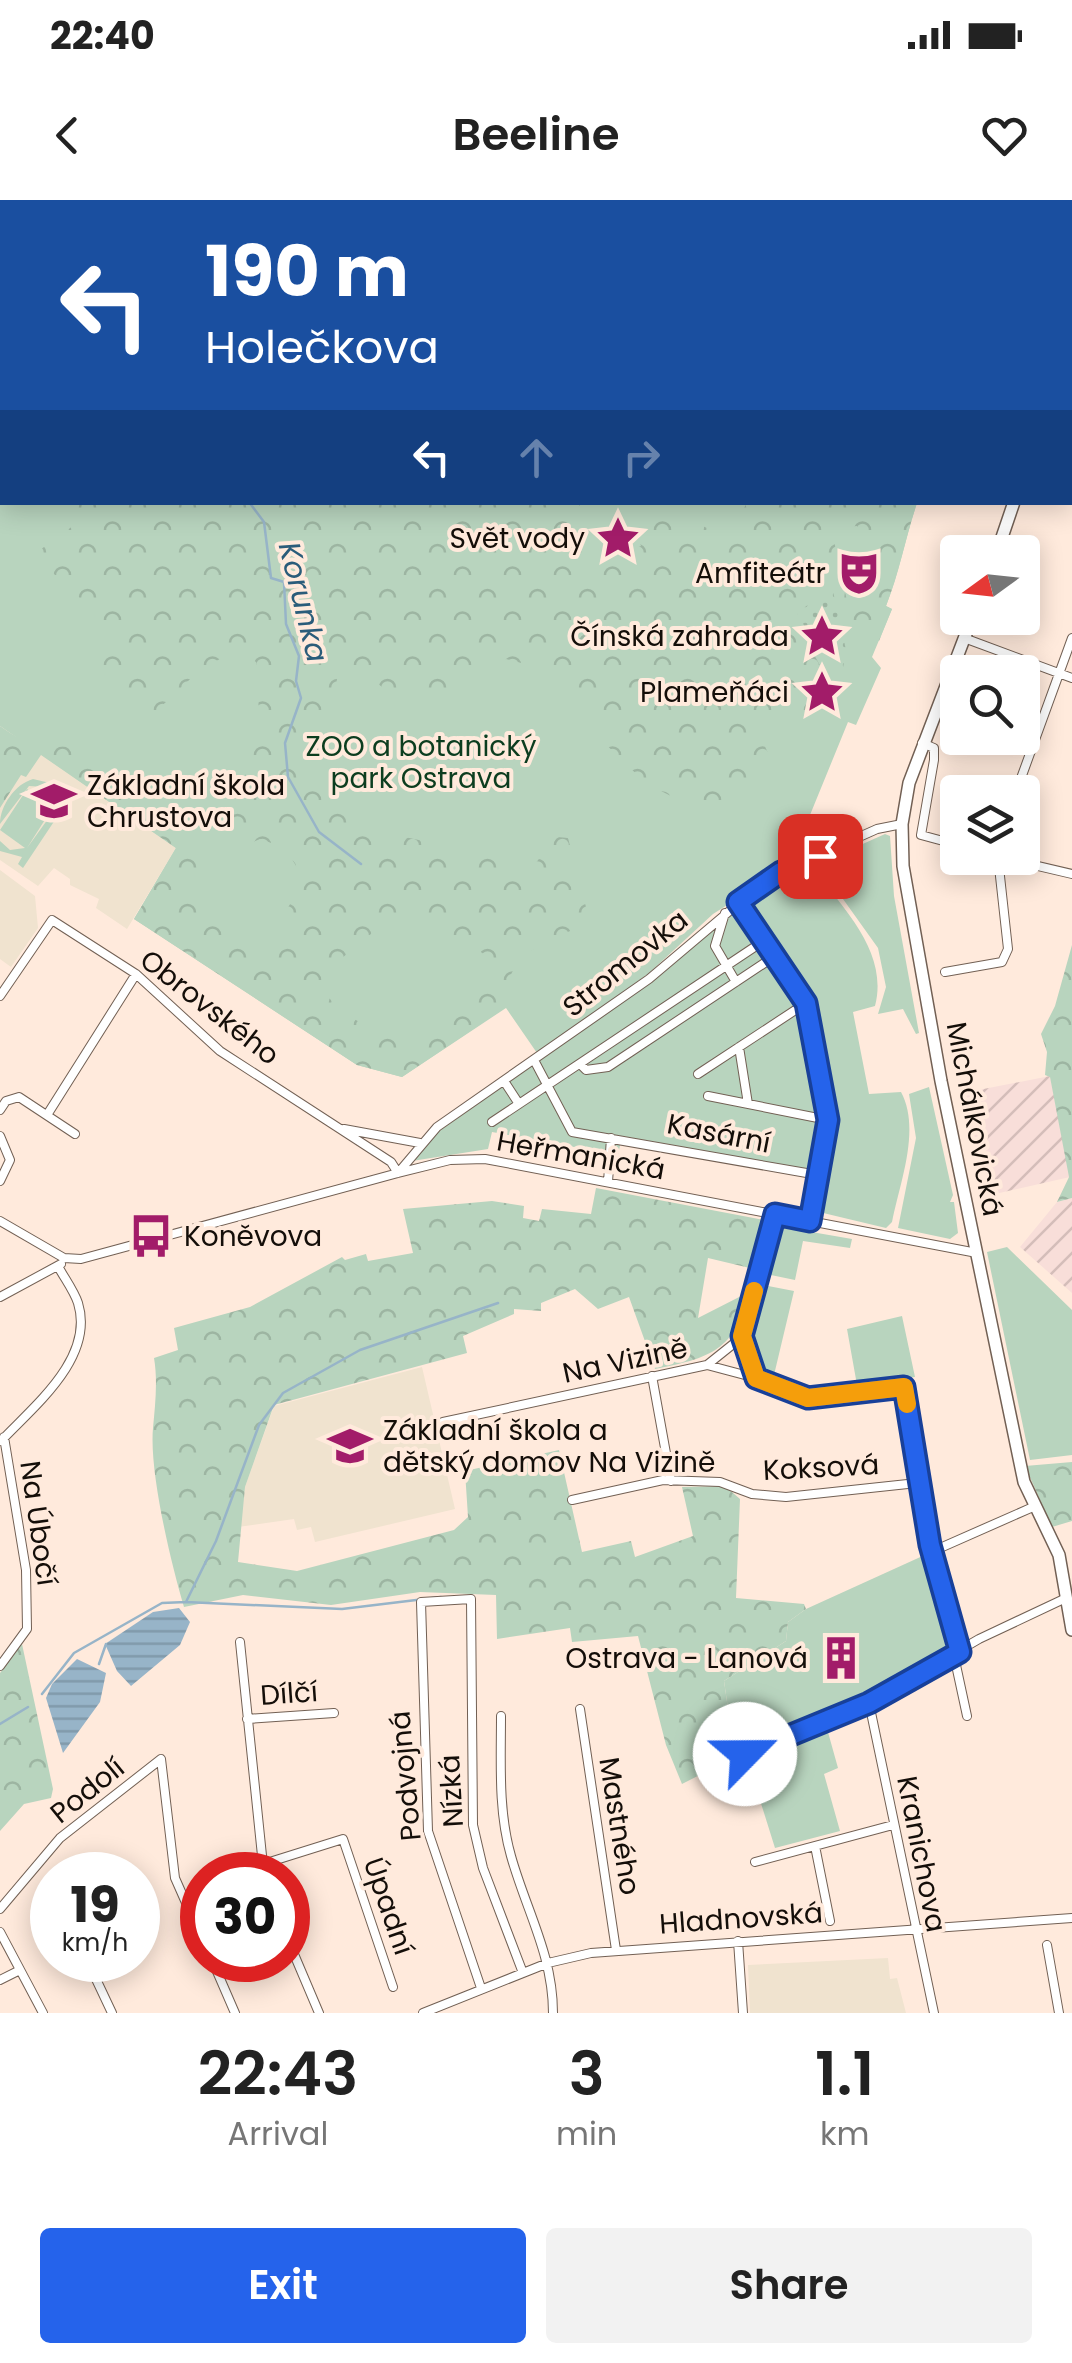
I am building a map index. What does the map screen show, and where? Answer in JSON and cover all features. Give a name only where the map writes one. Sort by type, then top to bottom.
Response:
[{"type":"street","points":[[1003,535],[1013,505]]},
{"type":"street","name":"Michálkovická","points":[[965,635],[922,743],[902,824],[908,906],[1024,1482],[1059,1555],[1072,1630]]},
{"type":"street","points":[[964,638],[1072,678]]},
{"type":"street","points":[[1022,775],[1072,638]]},
{"type":"street","points":[[922,743],[934,748],[934,760],[921,835],[940,840]]},
{"type":"street","name":"Stromovka","points":[[398,1172],[420,1143],[649,979],[725,912],[781,872],[877,829],[902,824]]},
{"type":"street","points":[[1040,867],[1072,874]]},
{"type":"street","points":[[944,972],[1002,962],[1008,949],[1002,875]]},
{"type":"street","points":[[738,902],[806,1003],[828,1120],[810,1221]]},
{"type":"street","points":[[725,912],[715,946],[736,982]]},
{"type":"street","name":"Obrovského","points":[[0,996],[52,920],[136,974],[220,1051],[391,1162],[398,1172]]},
{"type":"street","points":[[492,1122],[764,940]]},
{"type":"street","points":[[580,1064],[586,1070],[608,1067],[775,956]]},
{"type":"street","points":[[47,1115],[136,974]]},
{"type":"street","name":"Kasární","points":[[698,1074],[806,1003]]},
{"type":"street","name":"Kasární","points":[[739,1048],[748,1104]]},
{"type":"street","points":[[534,1060],[550,1083]]},
{"type":"street","points":[[504,1082],[518,1104]]},
{"type":"street","name":"Kasární","points":[[550,1083],[568,1130],[818,1176]]},
{"type":"street","name":"Kasární","points":[[708,1096],[828,1120]]},
{"type":"street","points":[[0,1110],[6,1100],[19,1097],[75,1134]]},
{"type":"street","name":"Obrovského","points":[[340,1128],[420,1143]]},
{"type":"street","points":[[0,1136],[10,1160],[0,1181]]},
{"type":"street","points":[[608,1182],[612,1138]]},
{"type":"street","name":"Heřmanická","points":[[64,1258],[120,1251],[398,1172],[450,1160],[484,1159],[976,1253]]},
{"type":"street","points":[[756,1378],[742,1336],[775,1214]]},
{"type":"street","points":[[0,1221],[64,1258],[59,1268],[0,1297]]},
{"type":"street","points":[[2,1440],[50,1389],[75,1349],[78,1303],[59,1268]]},
{"type":"street","name":"Na Vizině","points":[[443,1422],[707,1365],[742,1336]]},
{"type":"street","points":[[707,1365],[808,1398],[904,1387],[917,1483],[960,1652],[956,1665],[967,1716]]},
{"type":"street","points":[[652,1376],[671,1481]]},
{"type":"street","name":"Na Úbočí","points":[[0,1666],[27,1629],[26,1570],[2,1440]]},
{"type":"street","name":"Koksová","points":[[572,1500],[671,1481],[735,1484],[752,1494],[786,1497],[917,1483]]},
{"type":"street","points":[[932,1552],[1033,1507]]},
{"type":"street","name":"Nízká","points":[[470,1598],[473,1825],[483,1868],[523,1973]]},
{"type":"street","name":"Podvojná","points":[[470,1598],[421,1602],[422,1745],[428,1831],[481,1988]]},
{"type":"street","points":[[745,1754],[869,1703],[1066,1598]]},
{"type":"street","points":[[240,1642],[259,1852]]},
{"type":"street","name":"Kranichova","points":[[869,1703],[934,2013]]},
{"type":"street","name":"Mastného","points":[[580,1709],[616,1950]]},
{"type":"street","name":"Dílčí","points":[[247,1718],[334,1712]]},
{"type":"street","points":[[500,1716],[501,1792],[510,1852],[548,1963],[553,2013]]},
{"type":"street","name":"Podolí","points":[[0,1909],[60,1838],[162,1759],[180,1888]]},
{"type":"street","points":[[755,1862],[893,1825]]},
{"type":"street","name":"Úpadní","points":[[302,1852],[344,1839],[394,1986]]},
{"type":"street","points":[[815,1846],[830,1921]]},
{"type":"street","name":"Hladnovská","points":[[423,2013],[548,1963],[616,1950],[1072,1918]]},
{"type":"street","points":[[0,1932],[43,2013]]},
{"type":"street","points":[[738,1941],[743,2013]]},
{"type":"street","points":[[1047,1945],[1059,2013]]},
{"type":"street","points":[[0,1980],[20,1970]]},
{"type":"street","points":[[97,1982],[112,2013]]},
{"type":"street","points":[[222,1982],[235,2013]]},
{"type":"street","points":[[306,1982],[319,2013]]},
{"type":"shaded area","name":"Základní škola Chrustova","points":[[0,726],[176,848],[127,929],[96,908],[99,899],[70,885],[70,879],[54,868],[38,886],[0,860]]},
{"type":"shaded area","points":[[0,870],[35,896],[38,928],[11,967],[0,959]]},
{"type":"shaded area","points":[[1050,1076],[1070,1177],[995,1194],[991,1173],[976,1175],[963,1093]]},
{"type":"shaded area","points":[[1072,1198],[1072,1293],[1020,1247],[1057,1202]]},
{"type":"shaded area","name":"Základní škola a dětský domov Na Vizině","points":[[422,1367],[455,1509],[315,1542],[311,1527],[297,1530],[294,1519],[238,1527],[245,1487],[274,1406]]},
{"type":"shaded area","points":[[888,1958],[890,1979],[897,1978],[906,2013],[750,2013],[748,1965]]},
{"type":"green space","name":"ZOO a botanický park Ostrava","points":[[0,505],[916,505],[886,606],[892,609],[872,657],[881,668],[856,725],[848,722],[810,815],[813,851],[713,914],[648,974],[537,1053],[506,1008],[402,1077],[357,1065],[134,919],[176,848],[0,726]]},
{"type":"green space","points":[[73,505],[580,505],[575,510],[598,530],[576,543],[582,552],[600,561],[641,546],[636,532],[674,511],[726,538],[746,505],[916,505],[886,606],[892,609],[879,641],[873,639],[867,652],[849,645],[844,605],[848,583],[870,586],[857,526],[833,528],[837,562],[818,568],[817,596],[792,615],[822,669],[806,678],[806,714],[788,719],[761,738],[768,753],[736,797],[693,801],[675,797],[643,779],[598,736],[598,708],[567,675],[506,659],[454,690],[426,700],[412,700],[398,697],[356,667],[338,661],[333,700],[315,765],[372,830],[456,848],[478,848],[525,876],[557,837],[568,838],[586,907],[575,929],[535,948],[516,965],[510,977],[506,1007],[402,1077],[357,1065],[134,919],[176,848],[41,755],[26,777],[21,775],[0,808],[0,726],[39,746],[95,750],[130,779],[188,851],[194,850],[201,860],[193,877],[196,904],[249,944],[286,949],[287,909],[302,885],[297,868],[288,855],[268,842],[260,839],[236,849],[222,843],[219,832],[238,795],[252,750],[259,704],[256,662],[243,653],[210,664],[161,707],[132,723],[101,671],[103,651],[94,618],[74,592],[33,555],[77,523]],"holes":[[[395,914],[445,941],[465,941],[488,957],[483,974],[463,1002],[433,1022],[382,1034],[339,1011],[324,991],[342,958]]]},
{"type":"green space","points":[[832,587],[846,650],[842,674],[818,650],[797,613]]},
{"type":"green space","points":[[33,779],[50,783],[61,799],[66,792],[71,796],[23,868],[18,864],[22,857],[0,851],[0,841],[10,850],[25,848],[0,830],[27,789],[53,807],[27,848],[53,812],[54,798],[45,787],[29,786],[0,824],[6,803]]},
{"type":"green space","points":[[885,834],[890,836],[894,896],[919,1033],[916,1034],[903,1009],[878,1014],[886,987],[878,948],[818,864]]},
{"type":"green space","points":[[811,866],[860,932],[875,967],[875,1006],[853,1012],[869,1094],[901,1092],[907,1107],[907,1156],[892,1222],[886,1228],[819,1212],[834,1122],[811,1000],[750,909],[753,897]]},
{"type":"green space","points":[[736,910],[779,966],[805,1016],[815,1060],[819,1109],[813,1170],[622,1136],[618,1155],[492,1132],[488,1149],[412,1161],[428,1139],[654,979]]},
{"type":"green space","points":[[1072,945],[1072,1198],[1057,1202],[1069,1177],[1050,1077],[1045,1075],[1047,1052],[1041,1034],[1055,1006]]},
{"type":"green space","points":[[929,1087],[953,1195],[950,1202],[954,1202],[958,1233],[950,1239],[898,1228],[916,1138],[909,1094]]},
{"type":"green space","points":[[596,1188],[764,1220],[754,1269],[708,1258],[698,1318],[749,1292],[728,1339],[691,1361],[655,1369],[629,1297],[598,1309],[575,1289],[541,1303],[541,1311],[514,1309],[514,1314],[463,1336],[467,1353],[274,1405],[245,1487],[238,1562],[297,1571],[454,1530],[468,1517],[465,1471],[559,1450],[582,1552],[631,1541],[635,1557],[693,1536],[682,1487],[725,1486],[740,1499],[736,1598],[804,1604],[806,1609],[788,1622],[786,1641],[724,1681],[735,1757],[682,1784],[666,1745],[638,1636],[572,1642],[570,1628],[497,1639],[496,1595],[420,1592],[331,1605],[243,1595],[184,1607],[158,1492],[153,1447],[154,1358],[178,1350],[174,1328],[250,1307],[342,1257],[345,1260],[366,1254],[368,1261],[413,1253],[403,1209],[492,1201],[524,1206],[523,1218],[539,1221],[542,1209],[591,1214]]},
{"type":"green space","points":[[777,1226],[852,1239],[850,1248],[803,1241],[795,1280],[766,1274]]},
{"type":"green space","points":[[1007,1247],[1072,1310],[1072,1455],[1030,1460],[987,1252]]},
{"type":"green space","points":[[763,1285],[794,1291],[774,1375],[763,1368],[752,1348]]},
{"type":"green space","points":[[902,1316],[915,1377],[857,1385],[847,1329]]},
{"type":"green space","points":[[1072,1462],[1072,1521],[1052,1527],[1025,1466]]},
{"type":"green space","points":[[927,1554],[954,1642],[947,1657],[856,1705],[735,1757],[724,1681],[786,1641],[788,1622],[806,1609]]},
{"type":"green space","points":[[22,1644],[53,1789],[51,1798],[24,1804],[0,1831],[0,1673]]},
{"type":"green space","points":[[826,1725],[838,1768],[824,1774],[840,1831],[775,1848],[748,1762]]},
{"type":"water","points":[[179,1608],[190,1622],[180,1645],[131,1686],[117,1671],[105,1644],[153,1612]]},
{"type":"water","points":[[77,1659],[106,1673],[100,1702],[63,1753],[46,1698],[52,1684]]},
{"type":"waterway","name":"Korunka","points":[[251,505],[264,522],[271,578],[284,582],[286,624],[299,656],[296,681],[301,698],[285,743],[288,777],[319,832],[361,864]]},
{"type":"waterway","points":[[42,1694],[74,1653],[162,1603],[186,1602],[216,1541],[259,1425],[283,1393],[360,1350],[498,1303]]},
{"type":"waterway","points":[[186,1602],[342,1609],[441,1597]]},
{"type":"waterway","points":[[99,1664],[106,1644]]},
{"type":"waterway","points":[[0,1724],[28,1707]]},
{"type":"slow traffic","points":[[754,1291],[742,1336],[746,1359],[756,1378],[808,1398],[904,1387],[907,1404]]},
{"type":"place","name":"Svět vody","points":[[618,538]]},
{"type":"place","name":"Amfiteátr","points":[[859,573]]},
{"type":"place","name":"Čínská zahrada","points":[[822,636]]},
{"type":"place","name":"Plameňáci","points":[[822,692]]},
{"type":"place","name":"Základní škola Chrustova","points":[[54,801]]},
{"type":"place","name":"Koněvova","points":[[151,1236]]},
{"type":"place","name":"Základní škola a dětský domov Na Vizině","points":[[350,1446]]},
{"type":"place","name":"Ostrava - Lanová","points":[[841,1658]]},
{"type":"route","points":[[745,1754],[869,1703],[960,1652],[930,1545],[904,1387],[808,1398],[756,1378],[746,1359],[742,1336],[775,1214],[810,1221],[828,1120],[806,1003],[738,902],[781,872],[820,856]]}]
